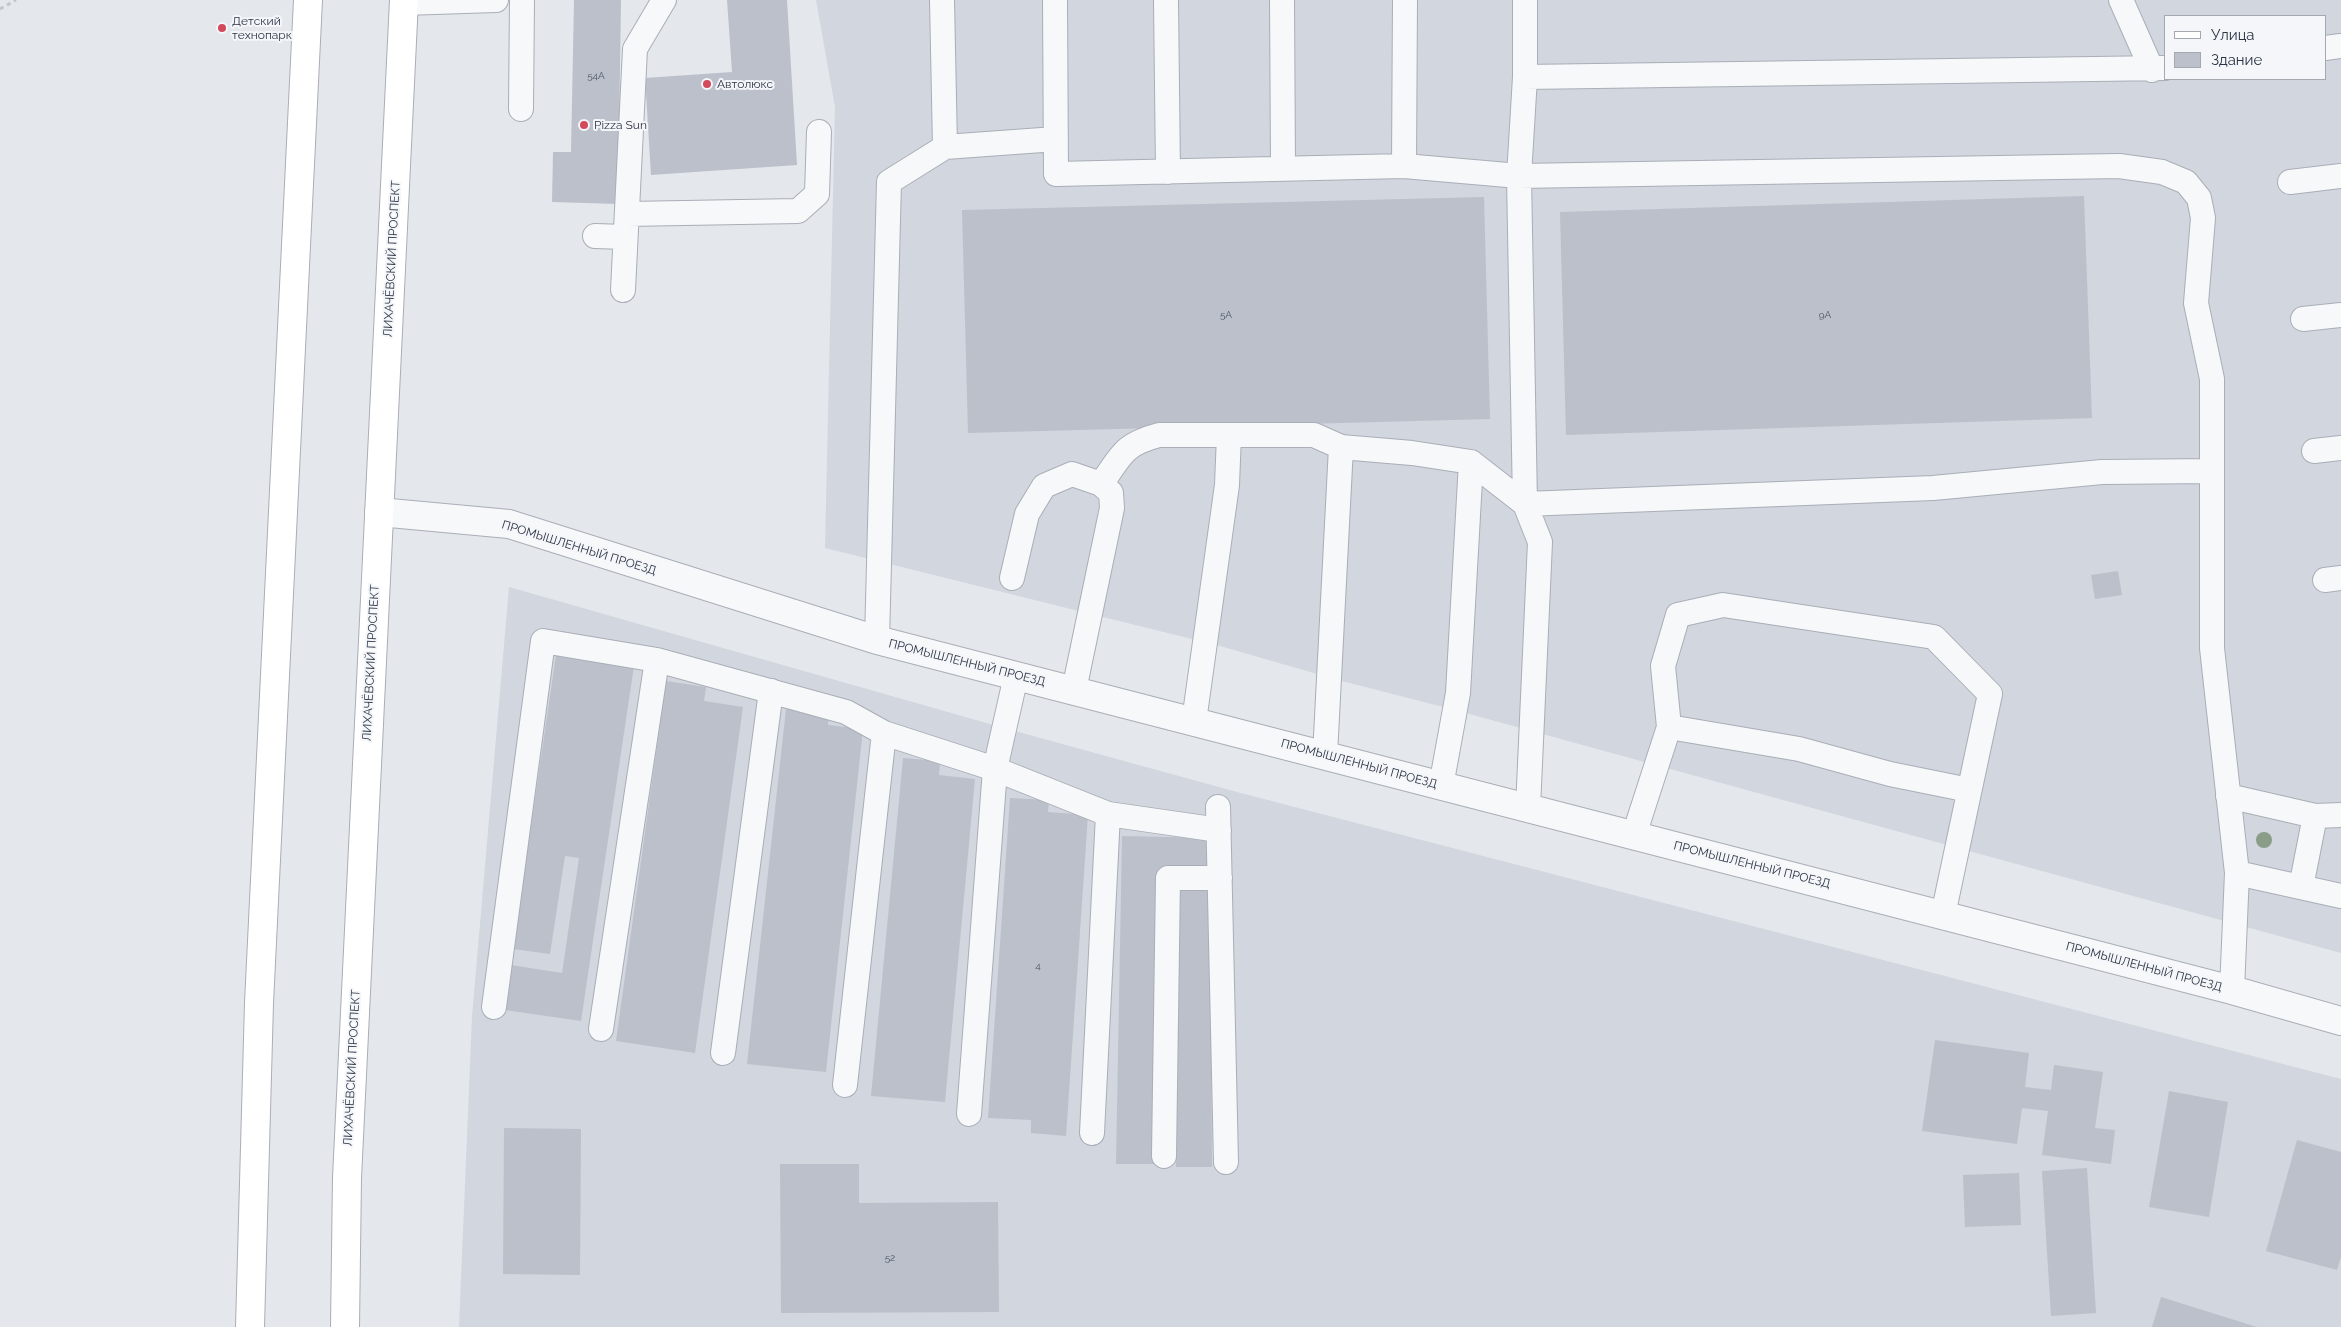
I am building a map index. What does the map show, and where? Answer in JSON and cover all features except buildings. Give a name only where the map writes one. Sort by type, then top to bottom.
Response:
[{"type":"main road","points":[[250,1327],[259,1003],[308,0]]},
{"type":"main road","name":"ЛИХАЧЁВСКИЙ ПРОСПЕКТ","points":[[345,1327],[346,1178],[404,1]]},
{"type":"street","name":"ПРОМЫШЛЕННЫЙ ПРОЕЗД","points":[[379,512],[509,524],[877,640],[2232,990],[2341,1021]]},
{"type":"lane","points":[[404,1],[496,0]]},
{"type":"lane","points":[[521,109],[522,0]]},
{"type":"lane","points":[[623,290],[635,49],[664,0]]},
{"type":"lane","points":[[942,0],[945,147]]},
{"type":"lane","points":[[1055,0],[1056,174],[1404,166],[1519,176],[2119,166],[2162,172],[2186,182],[2199,198],[2203,218],[2196,303],[2212,379],[2212,648],[2237,873],[2232,990]]},
{"type":"lane","points":[[1166,0],[1168,172]]},
{"type":"lane","points":[[1282,0],[1283,168]]},
{"type":"lane","points":[[1404,166],[1405,0]]},
{"type":"lane","points":[[1525,0],[1525,77],[1519,176],[1525,504],[1540,542],[1528,808]]},
{"type":"lane","points":[[1525,77],[2158,69],[2121,0]]},
{"type":"lane","points":[[2326,48],[2341,46]]},
{"type":"lane","points":[[627,214],[798,211],[817,194],[820,132]]},
{"type":"lane","points":[[877,640],[889,182],[945,147],[1056,139]]},
{"type":"lane","points":[[2290,182],[2341,176]]},
{"type":"lane","points":[[595,236],[626,237]]},
{"type":"lane","points":[[2303,319],[2341,315]]},
{"type":"lane","points":[[1101,484],[1126,447],[1140,440],[1158,435],[1314,435],[1341,447],[1412,453],[1470,462],[1525,504],[1932,488],[2102,472],[2212,471]]},
{"type":"lane","points":[[1194,721],[1227,485],[1229,435]]},
{"type":"lane","points":[[1325,755],[1341,447]]},
{"type":"lane","points":[[2314,451],[2341,448]]},
{"type":"lane","points":[[1441,786],[1458,693],[1470,462]]},
{"type":"lane","points":[[1012,578],[1027,514],[1044,486],[1072,474],[1101,484],[1111,493],[1112,508],[1074,690]]},
{"type":"lane","points":[[1634,835],[1669,727],[1663,666],[1678,616],[1723,605],[1934,637],[1990,694],[1943,915]]},
{"type":"lane","points":[[494,1007],[543,641],[657,660],[846,712],[884,733],[995,769],[1108,814],[1219,830]]},
{"type":"lane","points":[[601,1029],[657,660]]},
{"type":"lane","points":[[969,1114],[995,769],[1016,676]]},
{"type":"lane","points":[[723,1053],[771,691]]},
{"type":"lane","points":[[1669,727],[1799,749],[1890,774],[1969,790]]},
{"type":"lane","points":[[845,1085],[884,733]]},
{"type":"lane","points":[[2228,796],[2315,816],[2341,815]]},
{"type":"lane","points":[[1218,807],[1226,1162]]},
{"type":"lane","points":[[1092,1133],[1108,814]]},
{"type":"lane","points":[[2300,887],[2315,816]]},
{"type":"lane","points":[[2237,873],[2341,896]]},
{"type":"lane","points":[[1164,1156],[1168,878],[1220,878]]},
{"type":"path","points":[[0,9],[16,0]]},
{"type":"shaded area","points":[[816,0],[2341,0],[2341,953],[1455,710],[1338,680],[1220,646],[825,548],[835,107]]},
{"type":"shaded area","points":[[509,587],[1004,728],[1237,792],[2341,1079],[2341,1327],[459,1327],[472,1017]]},
{"type":"place","name":"Детский технопарк","points":[[222,28]]},
{"type":"place","name":"Автолюкс","points":[[707,84]]},
{"type":"place","name":"Pizza Sun","points":[[584,125]]}]
